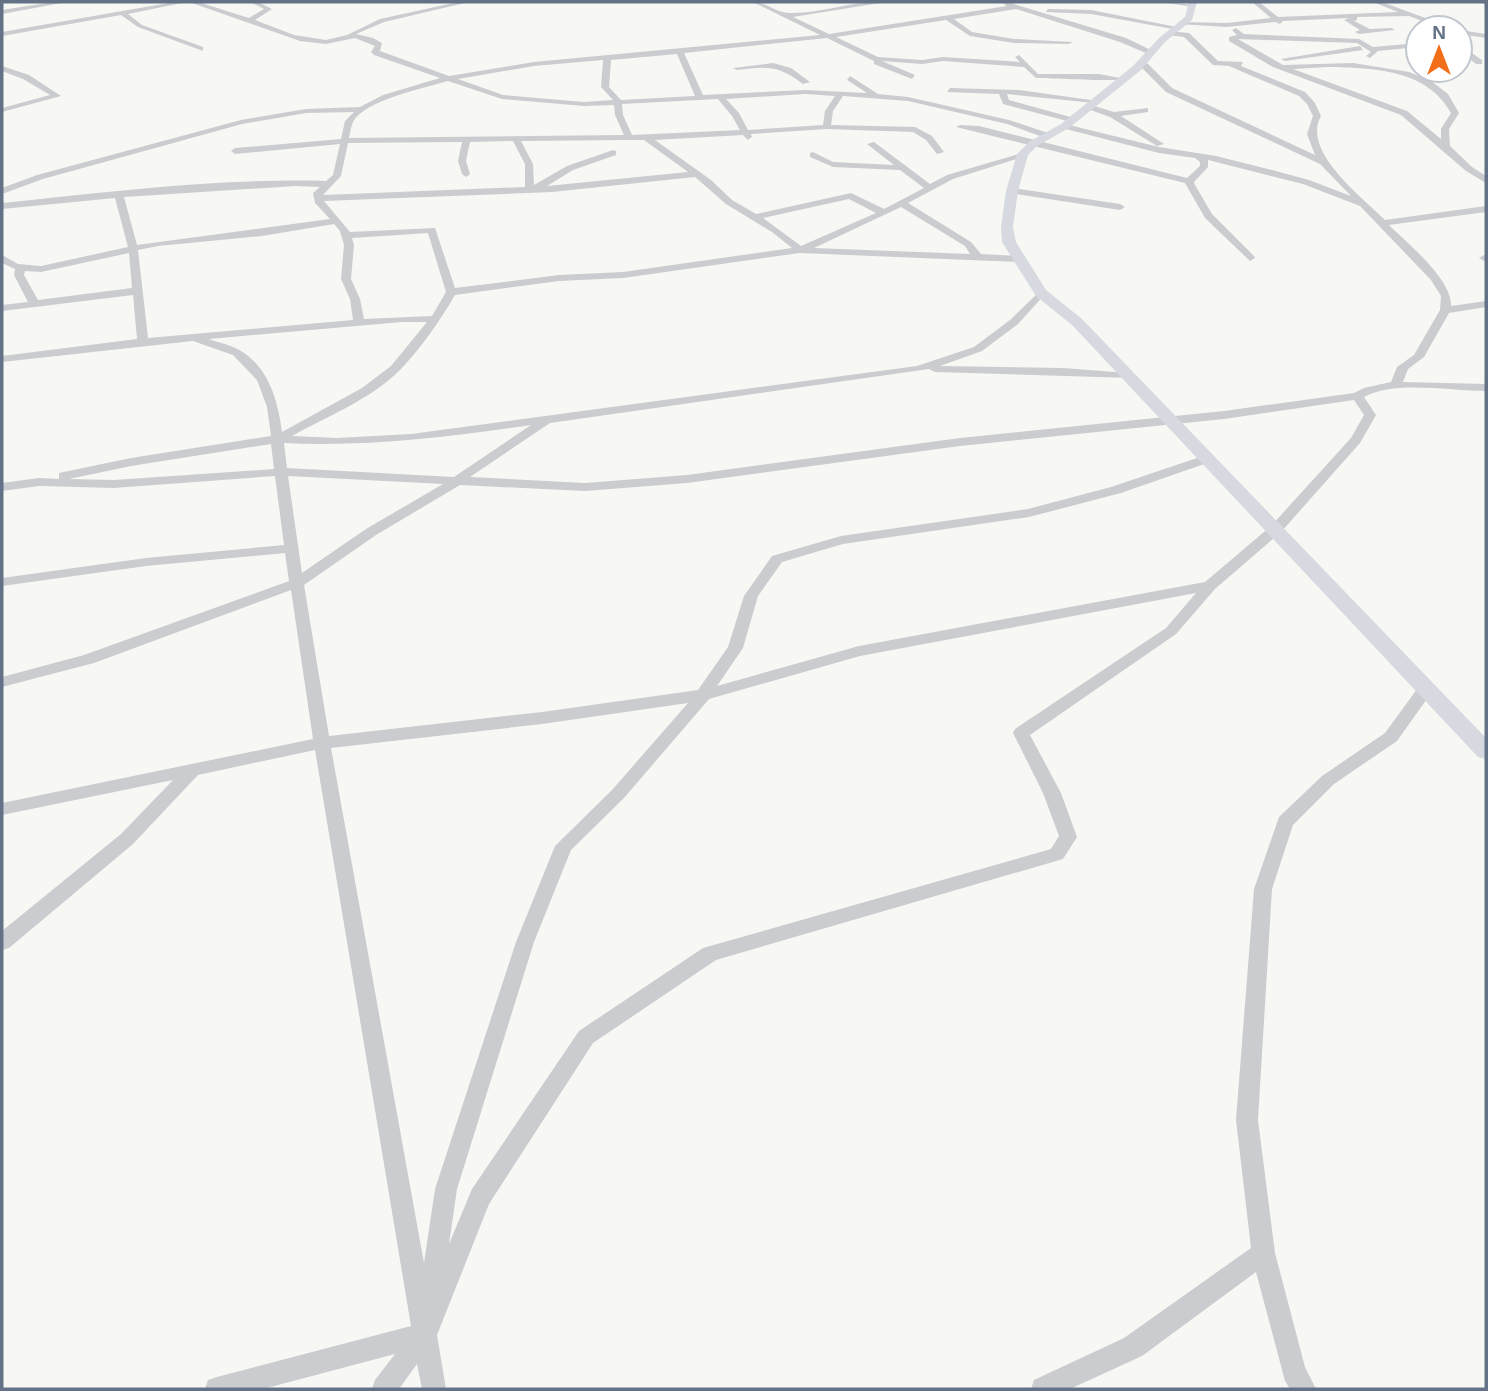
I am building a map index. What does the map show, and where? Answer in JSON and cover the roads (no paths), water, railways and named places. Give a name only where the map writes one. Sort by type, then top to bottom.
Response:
[{"type":"main road","points":[[1193,3],[1192,12],[1146,58],[1068,123],[1028,149],[1012,191],[1007,227],[1009,242],[1041,293],[1077,322],[1486,751]]},
{"type":"street","points":[[2,12],[61,2]]},
{"type":"street","points":[[2,34],[184,2]]},
{"type":"street","points":[[192,2],[313,41],[332,43],[382,20],[466,2]]},
{"type":"street","points":[[250,20],[269,9],[253,2]]},
{"type":"street","points":[[756,2],[829,36],[858,53],[878,60],[922,62],[943,59],[1025,65]]},
{"type":"street","points":[[783,16],[883,2]]},
{"type":"street","points":[[1002,2],[1094,31],[1146,58],[1169,90],[1323,162]]},
{"type":"street","points":[[1165,2],[1193,3]]},
{"type":"street","points":[[1255,2],[1274,19],[1308,37],[1323,53],[1345,64]]},
{"type":"street","points":[[1382,2],[1409,14]]},
{"type":"street","points":[[1312,4],[1326,16]]},
{"type":"street","points":[[359,323],[355,299],[346,279],[349,245],[346,235],[318,193],[337,176],[349,121],[361,109],[386,97],[448,78],[488,70],[829,36],[1016,6]]},
{"type":"street","points":[[1035,12],[1091,12],[1176,29],[1186,34],[1216,63],[1232,65],[1272,62],[1323,53],[1373,51]]},
{"type":"street","points":[[123,13],[140,26],[200,48]]},
{"type":"street","points":[[1094,31],[1131,27],[1176,29],[1274,19],[1404,14]]},
{"type":"street","points":[[947,17],[970,34],[1014,41],[1069,42]]},
{"type":"street","points":[[1368,31],[1347,20],[1383,18],[1394,28],[1368,31],[1308,37],[1242,36],[1232,39],[1272,62],[1360,99],[1404,113],[1469,169],[1486,180]]},
{"type":"street","points":[[1227,25],[1242,36]]},
{"type":"street","points":[[1347,33],[1356,25]]},
{"type":"street","points":[[1347,33],[1373,51],[1398,61],[1404,68]]},
{"type":"street","points":[[350,34],[375,42],[379,45],[375,52],[377,53],[502,97],[584,104],[841,92],[886,96],[996,119],[1048,136]]},
{"type":"street","points":[[1474,35],[1486,36]]},
{"type":"street","points":[[1014,41],[1025,65],[1036,76],[1099,76],[1121,79]]},
{"type":"street","points":[[1355,53],[1404,47]]},
{"type":"street","points":[[1202,49],[1213,48]]},
{"type":"street","points":[[1224,48],[1246,48]]},
{"type":"street","points":[[1345,64],[1373,51]]},
{"type":"street","points":[[680,52],[700,98]]},
{"type":"street","points":[[1291,52],[1304,56]]},
{"type":"street","points":[[607,57],[605,87],[618,101],[619,115],[630,138]]},
{"type":"street","points":[[1474,58],[1479,62]]},
{"type":"street","points":[[878,60],[877,62],[912,77]]},
{"type":"street","points":[[750,78],[734,66],[775,63],[807,81],[755,88],[762,94]]},
{"type":"street","points":[[1284,67],[1345,64],[1404,73]]},
{"type":"street","points":[[1232,65],[1302,94],[1311,103],[1317,116],[1312,123],[1312,142],[1323,162],[1385,223],[1442,287],[1446,296],[1445,310],[1418,357],[1403,367],[1396,385]]},
{"type":"street","points":[[2,68],[15,78]]},
{"type":"street","points":[[850,78],[876,95]]},
{"type":"street","points":[[2,79],[34,81],[57,96],[2,110]]},
{"type":"street","points":[[959,81],[968,86],[1091,104],[1113,114],[1144,136],[1181,153]]},
{"type":"street","points":[[1426,84],[1453,105],[1455,113],[1445,129],[1446,147]]},
{"type":"street","points":[[950,90],[998,90]]},
{"type":"street","points":[[998,90],[1006,102],[1068,123],[1199,158],[1216,159],[1306,182],[1359,203],[1374,212]]},
{"type":"street","points":[[827,127],[829,111],[841,92]]},
{"type":"street","points":[[880,110],[886,96]]},
{"type":"street","points":[[720,97],[736,115],[746,134]]},
{"type":"street","points":[[2,191],[76,167],[241,122],[306,111],[361,109]]},
{"type":"street","points":[[1113,114],[1145,110]]},
{"type":"street","points":[[235,151],[344,141],[648,138],[827,127],[915,130],[929,138],[940,152]]},
{"type":"street","points":[[960,127],[977,127],[1028,149],[1097,156],[1189,181],[1208,216],[1250,258]]},
{"type":"street","points":[[648,138],[752,218],[775,230],[800,250]]},
{"type":"street","points":[[516,140],[529,164],[530,189]]},
{"type":"street","points":[[466,141],[462,162],[466,174]]},
{"type":"street","points":[[871,144],[930,188]]},
{"type":"street","points":[[800,250],[972,168],[1028,149]]},
{"type":"street","points":[[530,189],[543,185],[570,168],[613,153]]},
{"type":"street","points":[[813,155],[824,163],[837,167],[861,165],[875,170],[902,167]]},
{"type":"street","points":[[1189,181],[1204,167],[1204,161],[1199,158]]},
{"type":"street","points":[[320,198],[582,186],[695,174]]},
{"type":"street","points":[[2,206],[118,194],[296,183],[326,184]]},
{"type":"street","points":[[1012,191],[1120,207]]},
{"type":"street","points":[[118,194],[133,247],[143,342]]},
{"type":"street","points":[[752,218],[851,196],[883,212]]},
{"type":"street","points":[[901,202],[968,244],[977,256]]},
{"type":"street","points":[[1385,223],[1486,209]]},
{"type":"street","points":[[2,258],[21,267],[41,268],[133,247],[262,233],[336,221]]},
{"type":"street","points":[[346,235],[432,230],[439,244],[443,277],[451,292]]},
{"type":"street","points":[[451,292],[559,278],[623,275],[800,250],[977,256],[1018,260]]},
{"type":"street","points":[[21,267],[19,275],[34,303]]},
{"type":"street","points":[[2,308],[138,291]]},
{"type":"street","points":[[278,439],[366,390],[395,368],[436,318],[451,292]]},
{"type":"street","points":[[919,369],[978,349],[1014,322],[1041,293]]},
{"type":"street","points":[[1445,310],[1486,304]]},
{"type":"street","points":[[2,359],[143,342],[436,318]]},
{"type":"street","points":[[195,338],[237,353],[262,379],[273,407],[291,548],[322,743],[434,1389]]},
{"type":"street","points":[[2,487],[39,482],[131,462],[278,439],[337,442],[411,438],[919,369],[993,369],[1128,376]]},
{"type":"street","points":[[39,482],[114,484],[282,472],[584,487],[687,479],[960,442],[1170,422],[1357,396],[1368,390],[1396,385],[1486,388]]},
{"type":"street","points":[[384,1389],[425,1334],[480,1197],[586,1037],[710,954],[1057,854],[1068,837],[1052,793],[1021,733],[1171,631],[1210,586],[1276,529],[1356,440],[1370,415],[1357,396]]},
{"type":"street","points":[[2,681],[89,659],[297,583],[371,532],[455,482],[550,419]]},
{"type":"street","points":[[425,1334],[446,1189],[525,942],[564,846],[618,794],[702,695],[735,648],[751,596],[777,559],[841,540],[1029,513],[1116,490],[1206,459]]},
{"type":"street","points":[[2,582],[146,562],[291,548]]},
{"type":"street","points":[[2,809],[322,743],[542,718],[702,695],[859,650],[1210,586]]},
{"type":"street","points":[[1304,1389],[1294,1372],[1263,1253],[1247,1120],[1263,889],[1284,822],[1328,780],[1391,737],[1426,689]]},
{"type":"street","points":[[2,942],[127,839],[194,768]]},
{"type":"street","points":[[1043,1389],[1133,1347],[1263,1253]]},
{"type":"street","points":[[217,1389],[425,1334]]}]
